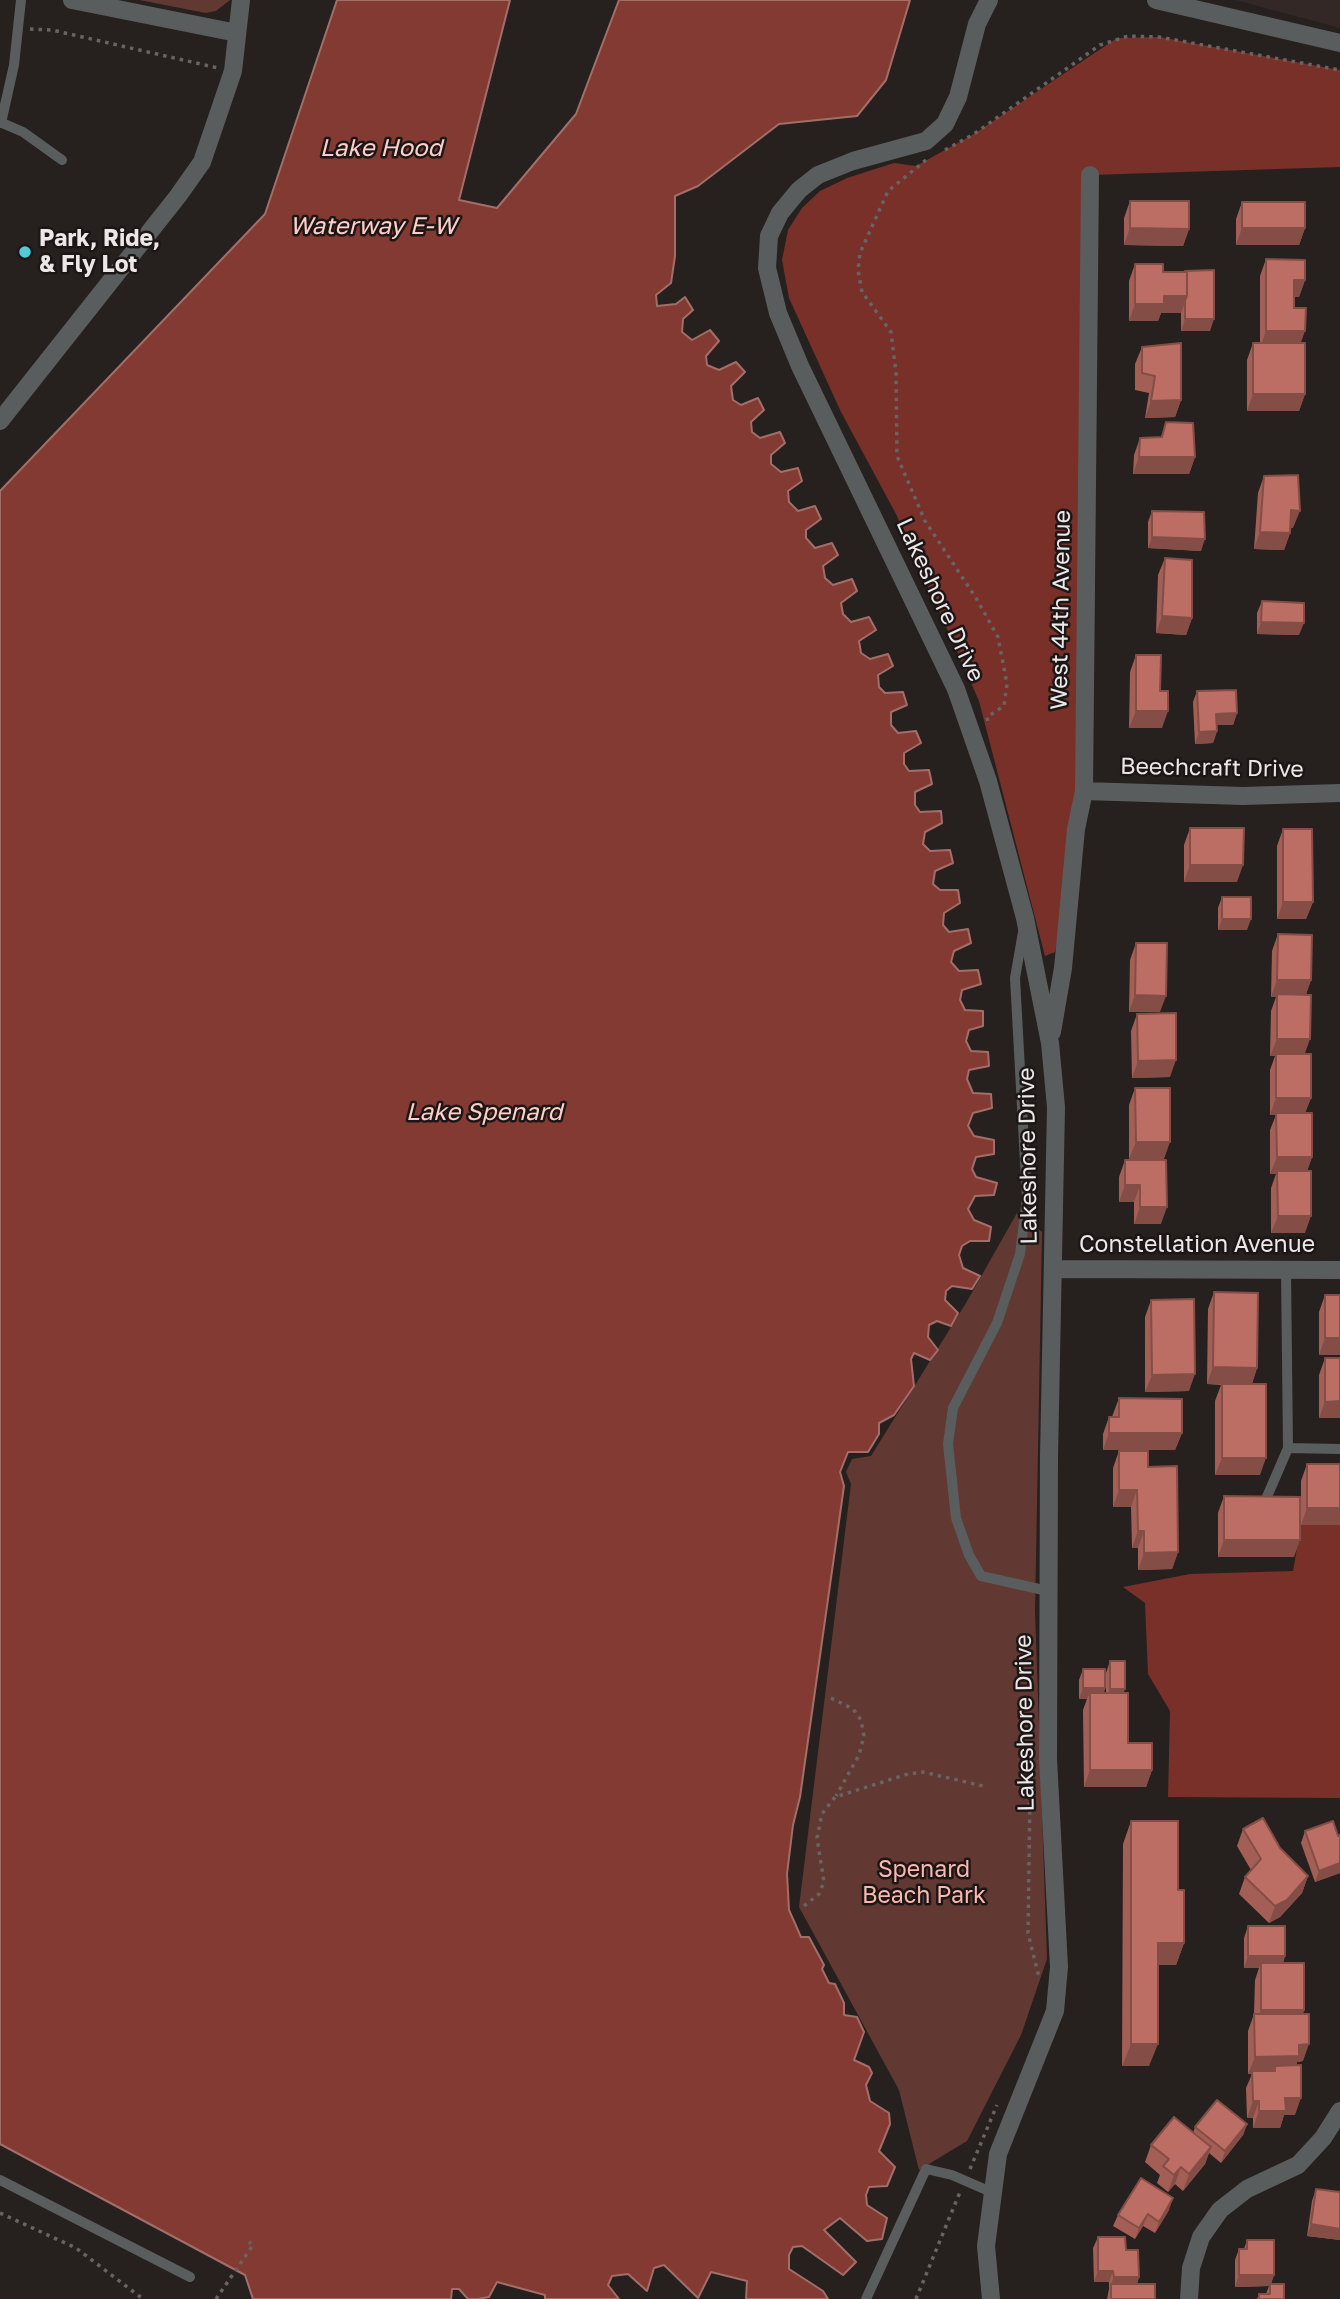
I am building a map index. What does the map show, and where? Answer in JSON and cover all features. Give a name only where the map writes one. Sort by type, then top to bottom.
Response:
[{"type":"street","points":[[72,0],[237,33]]},
{"type":"street","points":[[0,421],[178,197],[202,162],[233,71],[241,0]]},
{"type":"street","name":"Lakeshore Drive","points":[[989,0],[977,24],[958,97],[945,124],[926,141],[853,161],[818,175],[799,190],[780,212],[769,236],[767,268],[778,313],[800,366],[956,689],[988,781],[1025,918],[1051,1043],[1056,1107],[1048,1759],[1059,1968],[1055,2011],[1043,2049],[998,2154],[990,2192],[986,2246],[991,2299]]},
{"type":"street","points":[[1156,0],[1340,43]]},
{"type":"street","name":"West 44th Avenue","points":[[1051,1043],[1063,968],[1076,830],[1084,791],[1090,175]]},
{"type":"street","name":"Beechcraft Drive","points":[[1084,791],[1243,796],[1340,793]]},
{"type":"street","name":"Constellation Avenue","points":[[1054,1269],[1340,1270]]},
{"type":"street","points":[[1189,2299],[1191,2268],[1201,2237],[1220,2210],[1247,2189],[1298,2165],[1323,2138],[1340,2111]]},
{"type":"lane","points":[[21,0],[19,29],[1,122],[23,132],[62,160]]},
{"type":"lane","points":[[1025,918],[1015,978],[1027,1198],[1020,1254],[997,1323],[953,1408],[948,1444],[956,1518],[969,1555],[981,1576],[1048,1591]]},
{"type":"lane","points":[[1266,1499],[1288,1448],[1286,1270]]},
{"type":"lane","points":[[1288,1448],[1340,1449]]},
{"type":"lane","points":[[866,2299],[926,2169],[990,2192]]},
{"type":"lane","points":[[0,2180],[190,2277]]},
{"type":"path","points":[[19,29],[52,30],[233,71]]},
{"type":"path","points":[[939,153],[974,134],[1100,45],[1128,36],[1159,37],[1340,70]]},
{"type":"path","points":[[927,159],[888,191],[860,253],[858,270],[862,292],[891,332],[897,373],[897,456],[925,522],[976,598],[998,637],[1007,684],[1004,706],[987,717],[990,730]]},
{"type":"path","points":[[804,1906],[819,1894],[824,1882],[817,1838],[822,1814],[859,1755],[864,1736],[861,1720],[853,1709],[831,1698]]},
{"type":"path","points":[[835,1797],[908,1774],[923,1772],[983,1786]]},
{"type":"path","points":[[1031,1783],[1028,1933],[1040,1983]]},
{"type":"path","points":[[916,2299],[1000,2096]]},
{"type":"path","points":[[0,2213],[76,2248],[143,2299]]},
{"type":"path","points":[[216,2299],[251,2244],[258,2248]]},
{"type":"shaded area","points":[[1236,0],[1340,0],[1340,28]]},
{"type":"shaded area","points":[[1159,37],[1340,70],[1340,167],[1090,175],[1084,791],[1055,952],[1045,956],[979,701],[896,514],[841,412],[789,298],[782,260],[788,230],[802,208],[820,191],[847,178],[894,163],[916,166],[974,134],[1117,38]]},
{"type":"shaded area","points":[[1301,1525],[1340,1525],[1340,1798],[1168,1797],[1170,1711],[1148,1674],[1145,1603],[1123,1587],[1190,1574],[1293,1571]]},
{"type":"green space","points":[[139,0],[230,0],[216,11],[206,13]]},
{"type":"green space","name":"Spenard Beach Park","points":[[1017,1213],[1042,1232],[1035,1611],[1047,1959],[1021,2035],[967,2141],[919,2170],[899,2090],[799,1907],[851,1484],[846,1472],[852,1459],[871,1456],[966,1303]]},
{"type":"water","name":"Lake Spenard","points":[[337,0],[510,0],[459,200],[497,208],[576,114],[619,0],[910,0],[886,80],[857,116],[779,124],[698,186],[675,196],[675,256],[671,283],[656,295],[657,306],[676,304],[685,297],[693,310],[683,319],[682,332],[692,340],[710,330],[719,341],[706,356],[707,365],[719,370],[736,362],[745,372],[731,386],[733,400],[741,405],[758,398],[764,410],[751,422],[752,432],[760,438],[780,432],[785,443],[771,455],[771,464],[781,472],[798,468],[802,481],[788,491],[789,502],[798,511],[815,506],[821,519],[806,530],[806,538],[815,548],[832,543],[838,555],[823,566],[825,578],[833,585],[852,579],[857,591],[841,603],[843,614],[851,622],[869,617],[876,630],[859,641],[861,653],[870,659],[888,654],[893,666],[878,675],[879,687],[885,693],[903,692],[907,705],[891,712],[891,725],[898,733],[916,731],[921,743],[904,753],[904,764],[909,771],[929,770],[932,784],[915,792],[915,805],[920,812],[941,811],[942,823],[925,832],[923,844],[930,851],[950,850],[953,863],[935,871],[933,884],[940,890],[958,890],[960,903],[944,913],[943,925],[949,932],[968,929],[971,943],[954,951],[951,962],[959,971],[978,970],[981,984],[962,990],[960,1000],[965,1010],[983,1011],[983,1026],[969,1030],[966,1041],[971,1051],[988,1052],[989,1066],[969,1070],[967,1079],[973,1093],[991,1094],[992,1108],[973,1113],[968,1126],[974,1136],[994,1140],[994,1154],[976,1157],[972,1169],[976,1177],[997,1183],[994,1195],[975,1196],[968,1209],[974,1220],[991,1227],[989,1241],[970,1241],[962,1246],[959,1255],[963,1268],[980,1276],[972,1289],[952,1286],[946,1291],[945,1300],[958,1313],[951,1326],[937,1321],[929,1325],[928,1337],[938,1350],[930,1360],[914,1353],[911,1359],[914,1386],[894,1415],[879,1423],[879,1434],[868,1452],[848,1452],[840,1472],[844,1486],[800,1797],[793,1825],[787,1874],[789,1910],[801,1937],[809,1937],[824,1965],[822,1969],[829,1983],[835,1984],[844,2003],[844,2015],[857,2017],[864,2032],[854,2060],[869,2067],[872,2073],[866,2085],[870,2101],[889,2113],[890,2124],[879,2151],[895,2167],[887,2186],[869,2187],[866,2195],[867,2205],[887,2218],[882,2239],[867,2241],[840,2218],[824,2230],[856,2262],[843,2275],[802,2246],[793,2247],[789,2255],[789,2269],[823,2291],[828,2299],[746,2299],[747,2281],[711,2272],[698,2298],[664,2265],[654,2268],[647,2291],[628,2274],[612,2276],[608,2285],[619,2299],[545,2299],[545,2295],[497,2282],[489,2297],[478,2299],[468,2299],[459,2289],[452,2289],[451,2299],[253,2299],[245,2275],[0,2144],[0,491],[265,214]]},
{"type":"building","points":[[1130,201],[1189,201],[1189,229],[1130,228]]},
{"type":"building","points":[[1242,202],[1305,202],[1305,228],[1242,228]]},
{"type":"building","points":[[1266,259],[1305,260],[1305,280],[1294,280],[1294,308],[1306,308],[1305,331],[1266,331]]},
{"type":"building","points":[[1135,264],[1163,264],[1163,272],[1187,272],[1187,296],[1164,296],[1164,304],[1135,304]]},
{"type":"building","points":[[1214,270],[1214,319],[1185,319],[1185,271]]},
{"type":"building","points":[[1181,343],[1181,400],[1151,401],[1155,376],[1142,373],[1142,347]]},
{"type":"building","points":[[1253,343],[1305,343],[1305,394],[1253,394]]},
{"type":"building","points":[[1166,422],[1193,423],[1195,457],[1139,457],[1140,438],[1162,437]]},
{"type":"building","points":[[1298,475],[1300,511],[1291,510],[1290,533],[1260,532],[1264,476]]},
{"type":"building","points":[[1152,511],[1204,512],[1205,539],[1152,537]]},
{"type":"building","points":[[1165,558],[1192,560],[1192,618],[1162,616]]},
{"type":"building","points":[[1262,601],[1304,603],[1304,623],[1261,622]]},
{"type":"building","points":[[1136,655],[1161,655],[1160,691],[1168,691],[1168,711],[1136,711]]},
{"type":"building","points":[[1236,690],[1237,713],[1216,714],[1217,731],[1199,732],[1197,691]]},
{"type":"building","points":[[1190,828],[1244,828],[1243,865],[1190,865]]},
{"type":"building","points":[[1283,829],[1312,829],[1313,902],[1283,902]]},
{"type":"building","points":[[1222,897],[1251,897],[1251,919],[1222,919]]},
{"type":"building","points":[[1278,934],[1312,935],[1311,980],[1277,980]]},
{"type":"building","points":[[1136,943],[1167,943],[1166,996],[1135,995]]},
{"type":"building","points":[[1277,994],[1311,995],[1310,1039],[1277,1039]]},
{"type":"building","points":[[1176,1013],[1176,1060],[1138,1061],[1137,1014]]},
{"type":"building","points":[[1276,1054],[1311,1054],[1311,1098],[1276,1098]]},
{"type":"building","points":[[1135,1088],[1170,1088],[1170,1142],[1136,1142]]},
{"type":"building","points":[[1276,1113],[1312,1113],[1312,1157],[1277,1157]]},
{"type":"building","points":[[1125,1160],[1166,1160],[1167,1207],[1140,1207],[1140,1185],[1125,1185]]},
{"type":"building","points":[[1277,1171],[1311,1171],[1311,1216],[1278,1216]]},
{"type":"building","points":[[1214,1292],[1258,1293],[1257,1368],[1213,1367]]},
{"type":"building","points":[[1325,1295],[1340,1295],[1340,1338],[1325,1338]]},
{"type":"building","points":[[1194,1299],[1195,1374],[1152,1375],[1151,1300]]},
{"type":"building","points":[[1325,1358],[1340,1358],[1340,1401],[1325,1402]]},
{"type":"building","points":[[1222,1384],[1266,1384],[1266,1458],[1222,1458]]},
{"type":"building","points":[[1119,1398],[1182,1399],[1182,1433],[1109,1433],[1109,1417],[1119,1417]]},
{"type":"building","points":[[1119,1451],[1148,1451],[1148,1467],[1177,1466],[1178,1552],[1144,1553],[1144,1531],[1138,1531],[1137,1490],[1119,1490]]},
{"type":"building","points":[[1307,1464],[1340,1464],[1340,1508],[1307,1508]]},
{"type":"building","points":[[1224,1496],[1300,1497],[1300,1540],[1224,1540]]},
{"type":"building","points":[[1110,1661],[1125,1661],[1125,1689],[1110,1689]]},
{"type":"building","points":[[1083,1669],[1105,1669],[1105,1688],[1083,1688]]},
{"type":"building","points":[[1090,1693],[1128,1693],[1128,1743],[1152,1743],[1152,1770],[1090,1770]]},
{"type":"building","points":[[1263,1818],[1280,1848],[1308,1876],[1287,1900],[1275,1906],[1245,1877],[1261,1859],[1243,1829]]},
{"type":"building","points":[[1131,1821],[1178,1821],[1178,1890],[1184,1890],[1184,1943],[1158,1943],[1158,2044],[1131,2044]]},
{"type":"building","points":[[1333,1821],[1338,1836],[1340,1835],[1340,1863],[1319,1871],[1305,1831]]},
{"type":"building","points":[[1248,1926],[1285,1926],[1285,1956],[1248,1956]]},
{"type":"building","points":[[1261,1963],[1304,1963],[1304,2010],[1261,2010]]},
{"type":"building","points":[[1254,2014],[1309,2014],[1309,2044],[1299,2045],[1299,2056],[1255,2057]]},
{"type":"building","points":[[1301,2065],[1301,2098],[1285,2098],[1286,2111],[1259,2111],[1259,2101],[1253,2101],[1252,2071],[1275,2071],[1275,2066]]},
{"type":"building","points":[[1217,2100],[1247,2124],[1225,2151],[1195,2127]]},
{"type":"building","points":[[1174,2117],[1211,2147],[1189,2174],[1181,2167],[1174,2175],[1163,2166],[1169,2159],[1151,2145]]},
{"type":"building","points":[[1141,2178],[1173,2198],[1159,2222],[1148,2214],[1139,2228],[1118,2215]]},
{"type":"building","points":[[1316,2189],[1340,2192],[1340,2229],[1311,2224]]},
{"type":"building","points":[[1098,2237],[1125,2237],[1126,2250],[1138,2250],[1139,2277],[1114,2277],[1113,2271],[1098,2271]]},
{"type":"building","points":[[1247,2240],[1274,2240],[1274,2275],[1239,2275],[1239,2249],[1247,2249]]},
{"type":"building","points":[[1111,2284],[1155,2284],[1155,2299],[1111,2299]]},
{"type":"building","points":[[1270,2284],[1284,2284],[1284,2299],[1259,2299],[1259,2294],[1270,2294]]},
{"type":"place","name":"Park, Ride, & Fly Lot","points":[[25,252]]},
{"type":"water label","name":"Lake Hood","points":[[381,148]]},
{"type":"water label","name":"Waterway E-W","points":[[373,226]]}]
